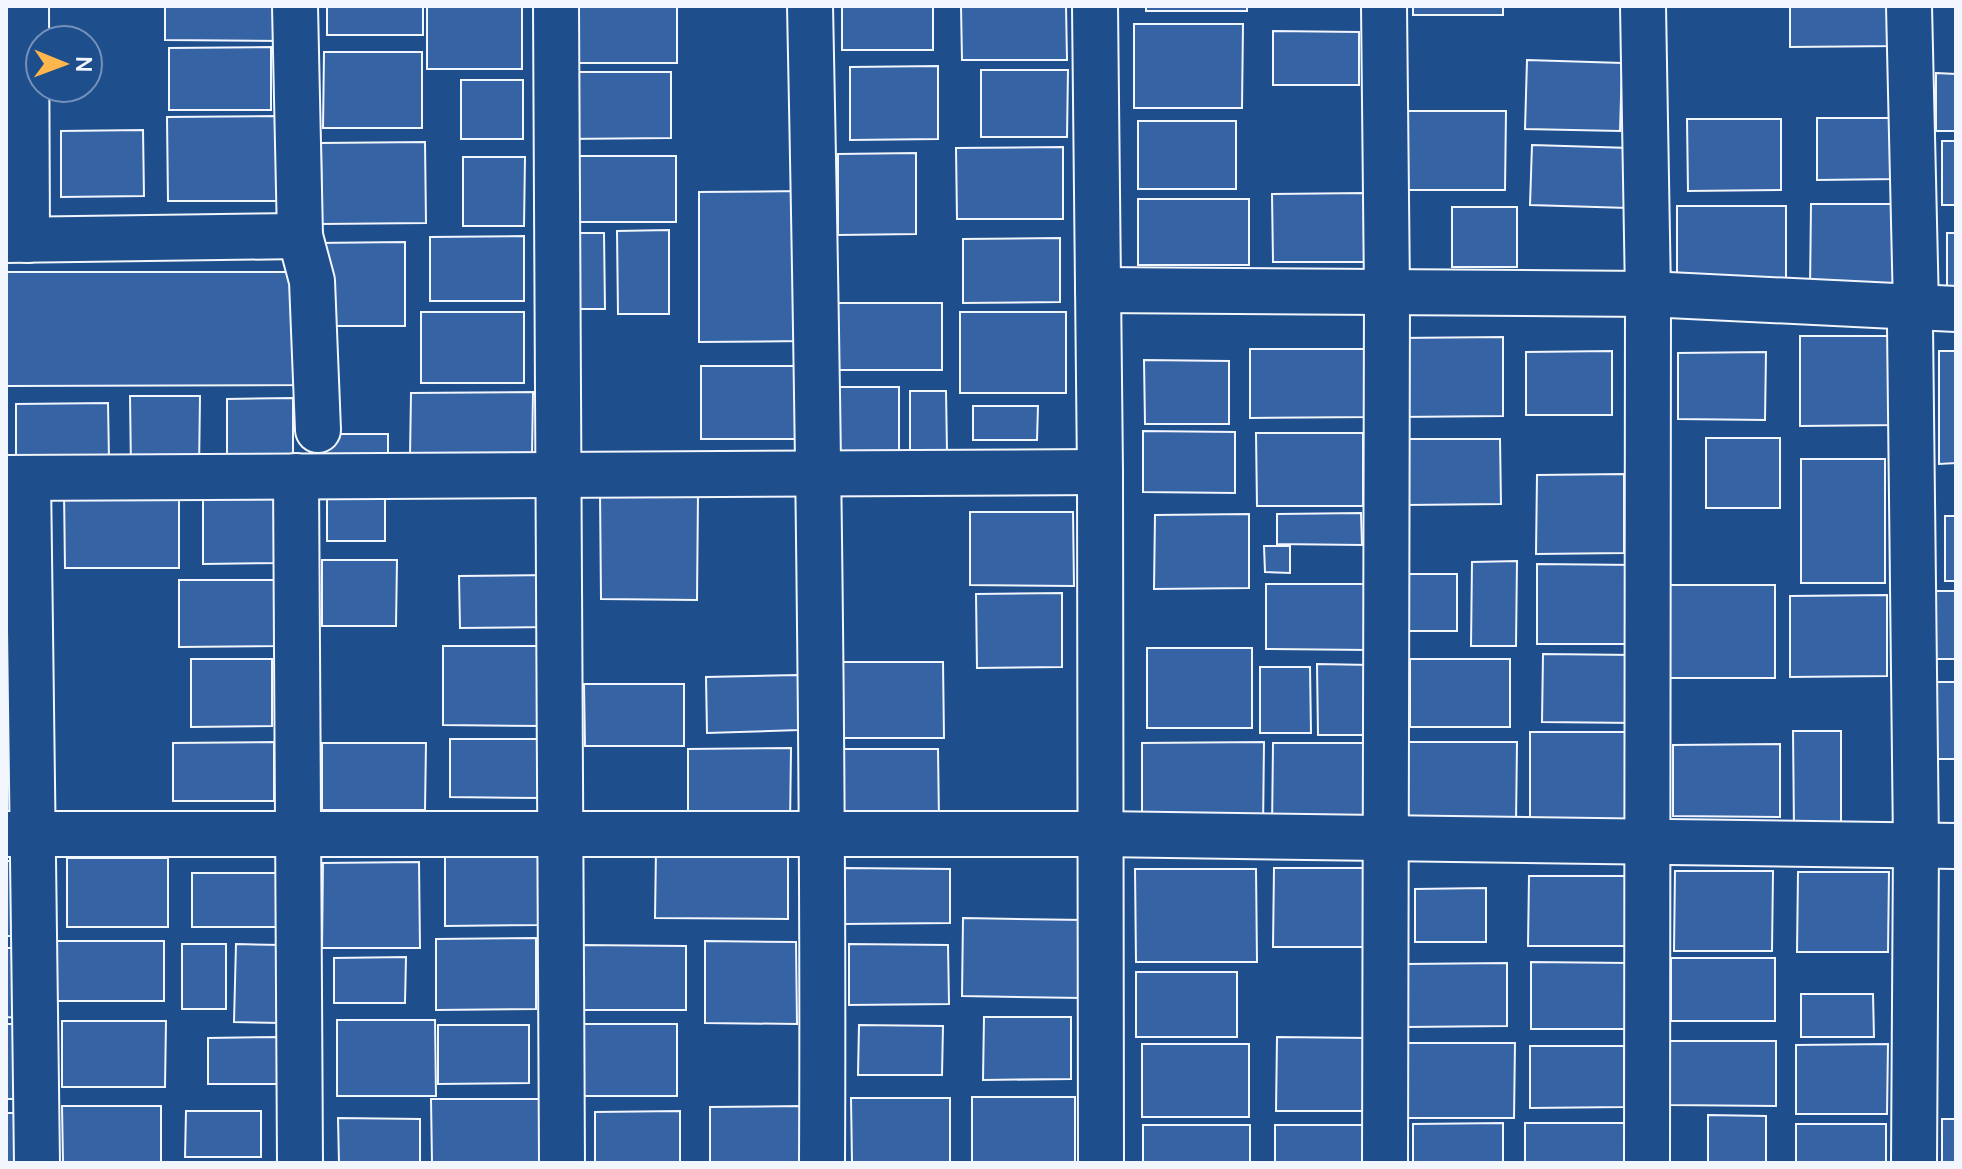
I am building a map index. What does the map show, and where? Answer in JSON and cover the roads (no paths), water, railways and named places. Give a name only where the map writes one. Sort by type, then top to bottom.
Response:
[{"type":"street","points":[[26,6],[16,240],[300,236]]},
{"type":"street","points":[[295,6],[300,236],[312,281],[318,430]]},
{"type":"street","points":[[556,6],[562,1163]]},
{"type":"street","points":[[810,6],[820,473],[822,1163]]},
{"type":"street","points":[[1095,6],[1100,472],[1101,1163]]},
{"type":"street","points":[[1384,6],[1387,292],[1385,1163]]},
{"type":"street","points":[[1643,6],[1648,294],[1647,1163]]},
{"type":"street","points":[[1909,6],[1936,309]]},
{"type":"street","points":[[1098,290],[1648,294],[1936,309]]},
{"type":"street","points":[[1914,1163],[1936,845],[1910,326],[1936,309]]},
{"type":"street","points":[[37,1163],[20,834],[17,478],[1100,472]]},
{"type":"street","points":[[296,476],[300,1163]]},
{"type":"street","points":[[20,834],[1100,834],[1936,845]]}]
